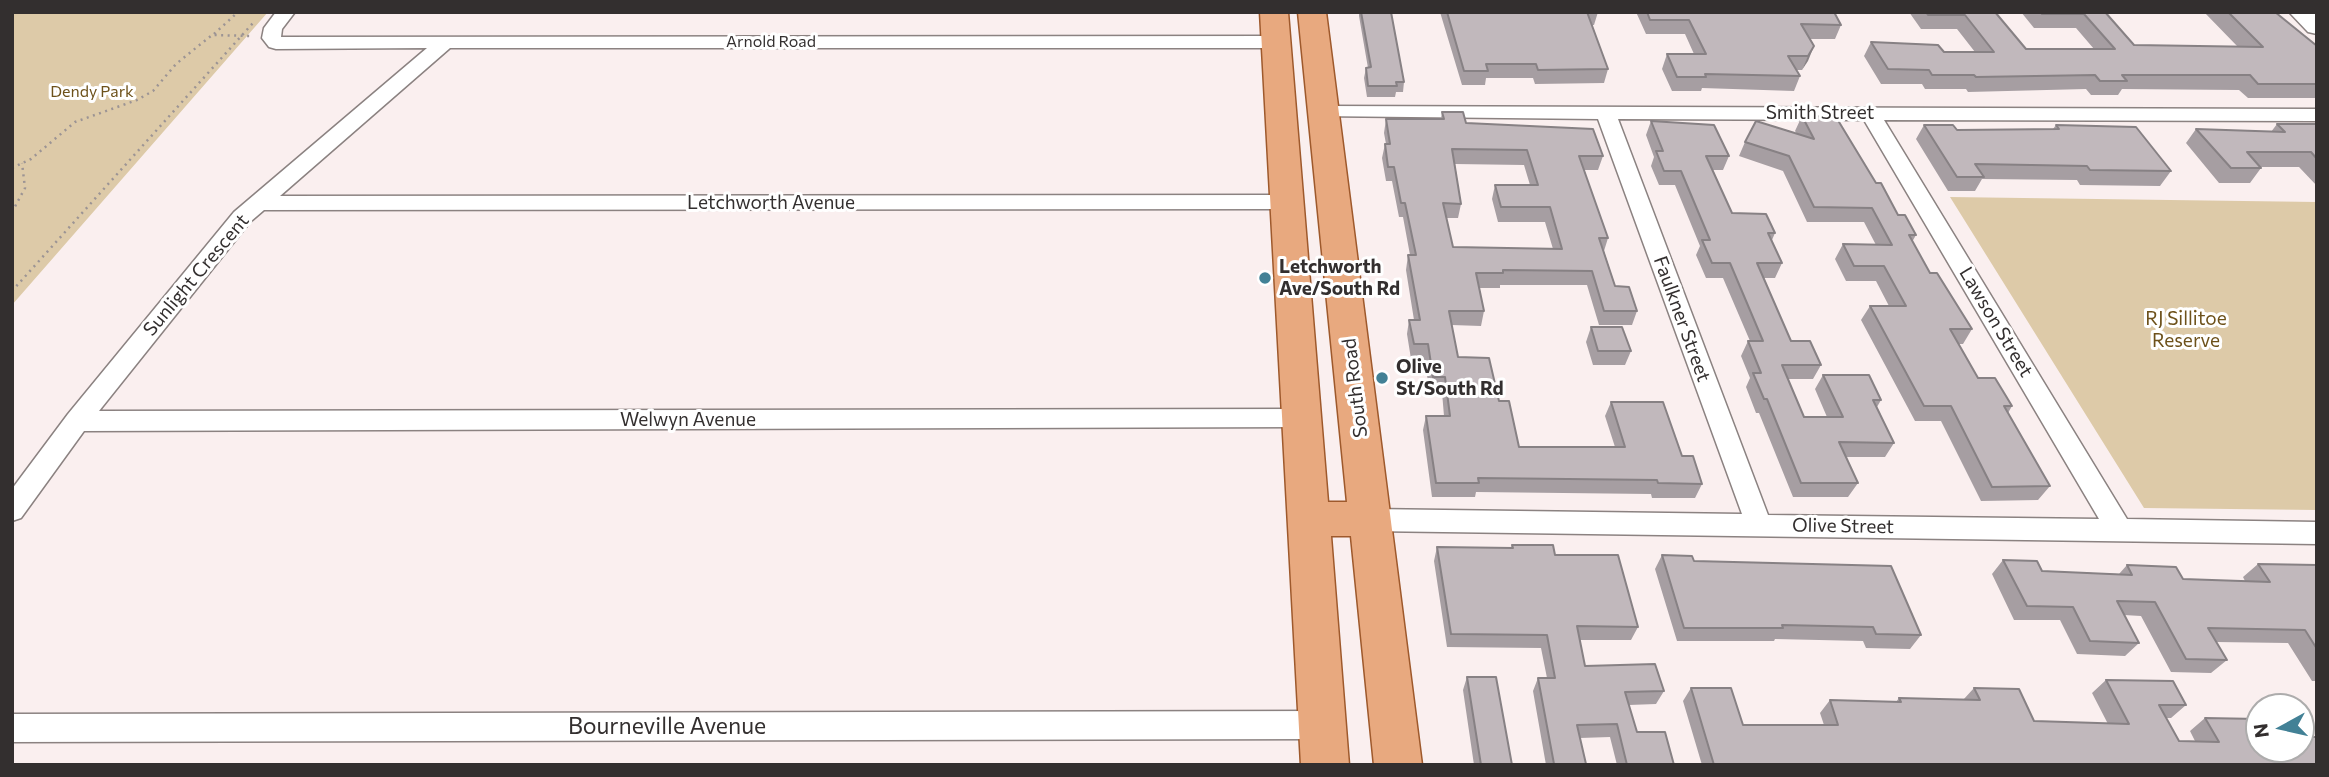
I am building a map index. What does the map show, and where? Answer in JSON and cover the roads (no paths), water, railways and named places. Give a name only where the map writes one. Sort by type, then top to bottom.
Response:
[{"type":"main road","name":"South Road","points":[[1312,12],[1398,765]]},
{"type":"main road","points":[[1275,27],[1325,765]]},
{"type":"main road","points":[[1307,518],[1370,520]]},
{"type":"street","name":"Arnold Road","points":[[286,12],[270,35],[273,41],[282,44],[1275,27]]},
{"type":"street","points":[[2302,12],[2317,26]]},
{"type":"street","name":"Sunlight Crescent","points":[[12,510],[77,421],[236,224],[444,43]]},
{"type":"street","name":"Smith Street","points":[[1323,111],[2317,115]]},
{"type":"street","name":"Faulkner Street","points":[[1605,113],[1759,525]]},
{"type":"street","name":"Lawson Street","points":[[1871,114],[2120,531]]},
{"type":"street","name":"Letchworth Avenue","points":[[257,203],[1285,202]]},
{"type":"street","name":"Welwyn Avenue","points":[[77,421],[1300,418]]},
{"type":"street","name":"Olive Street","points":[[1370,520],[2317,533]]},
{"type":"street","name":"Bourneville Avenue","points":[[12,728],[1322,724]]},
{"type":"place","name":"Letchworth Ave/South Rd","points":[[1265,278]]},
{"type":"place","name":"Olive St/South Rd","points":[[1382,378]]},
{"type":"park label","name":"Dendy Park","points":[[92,92]]},
{"type":"park label","name":"RJ Sillitoe Reserve","points":[[2186,330]]}]
